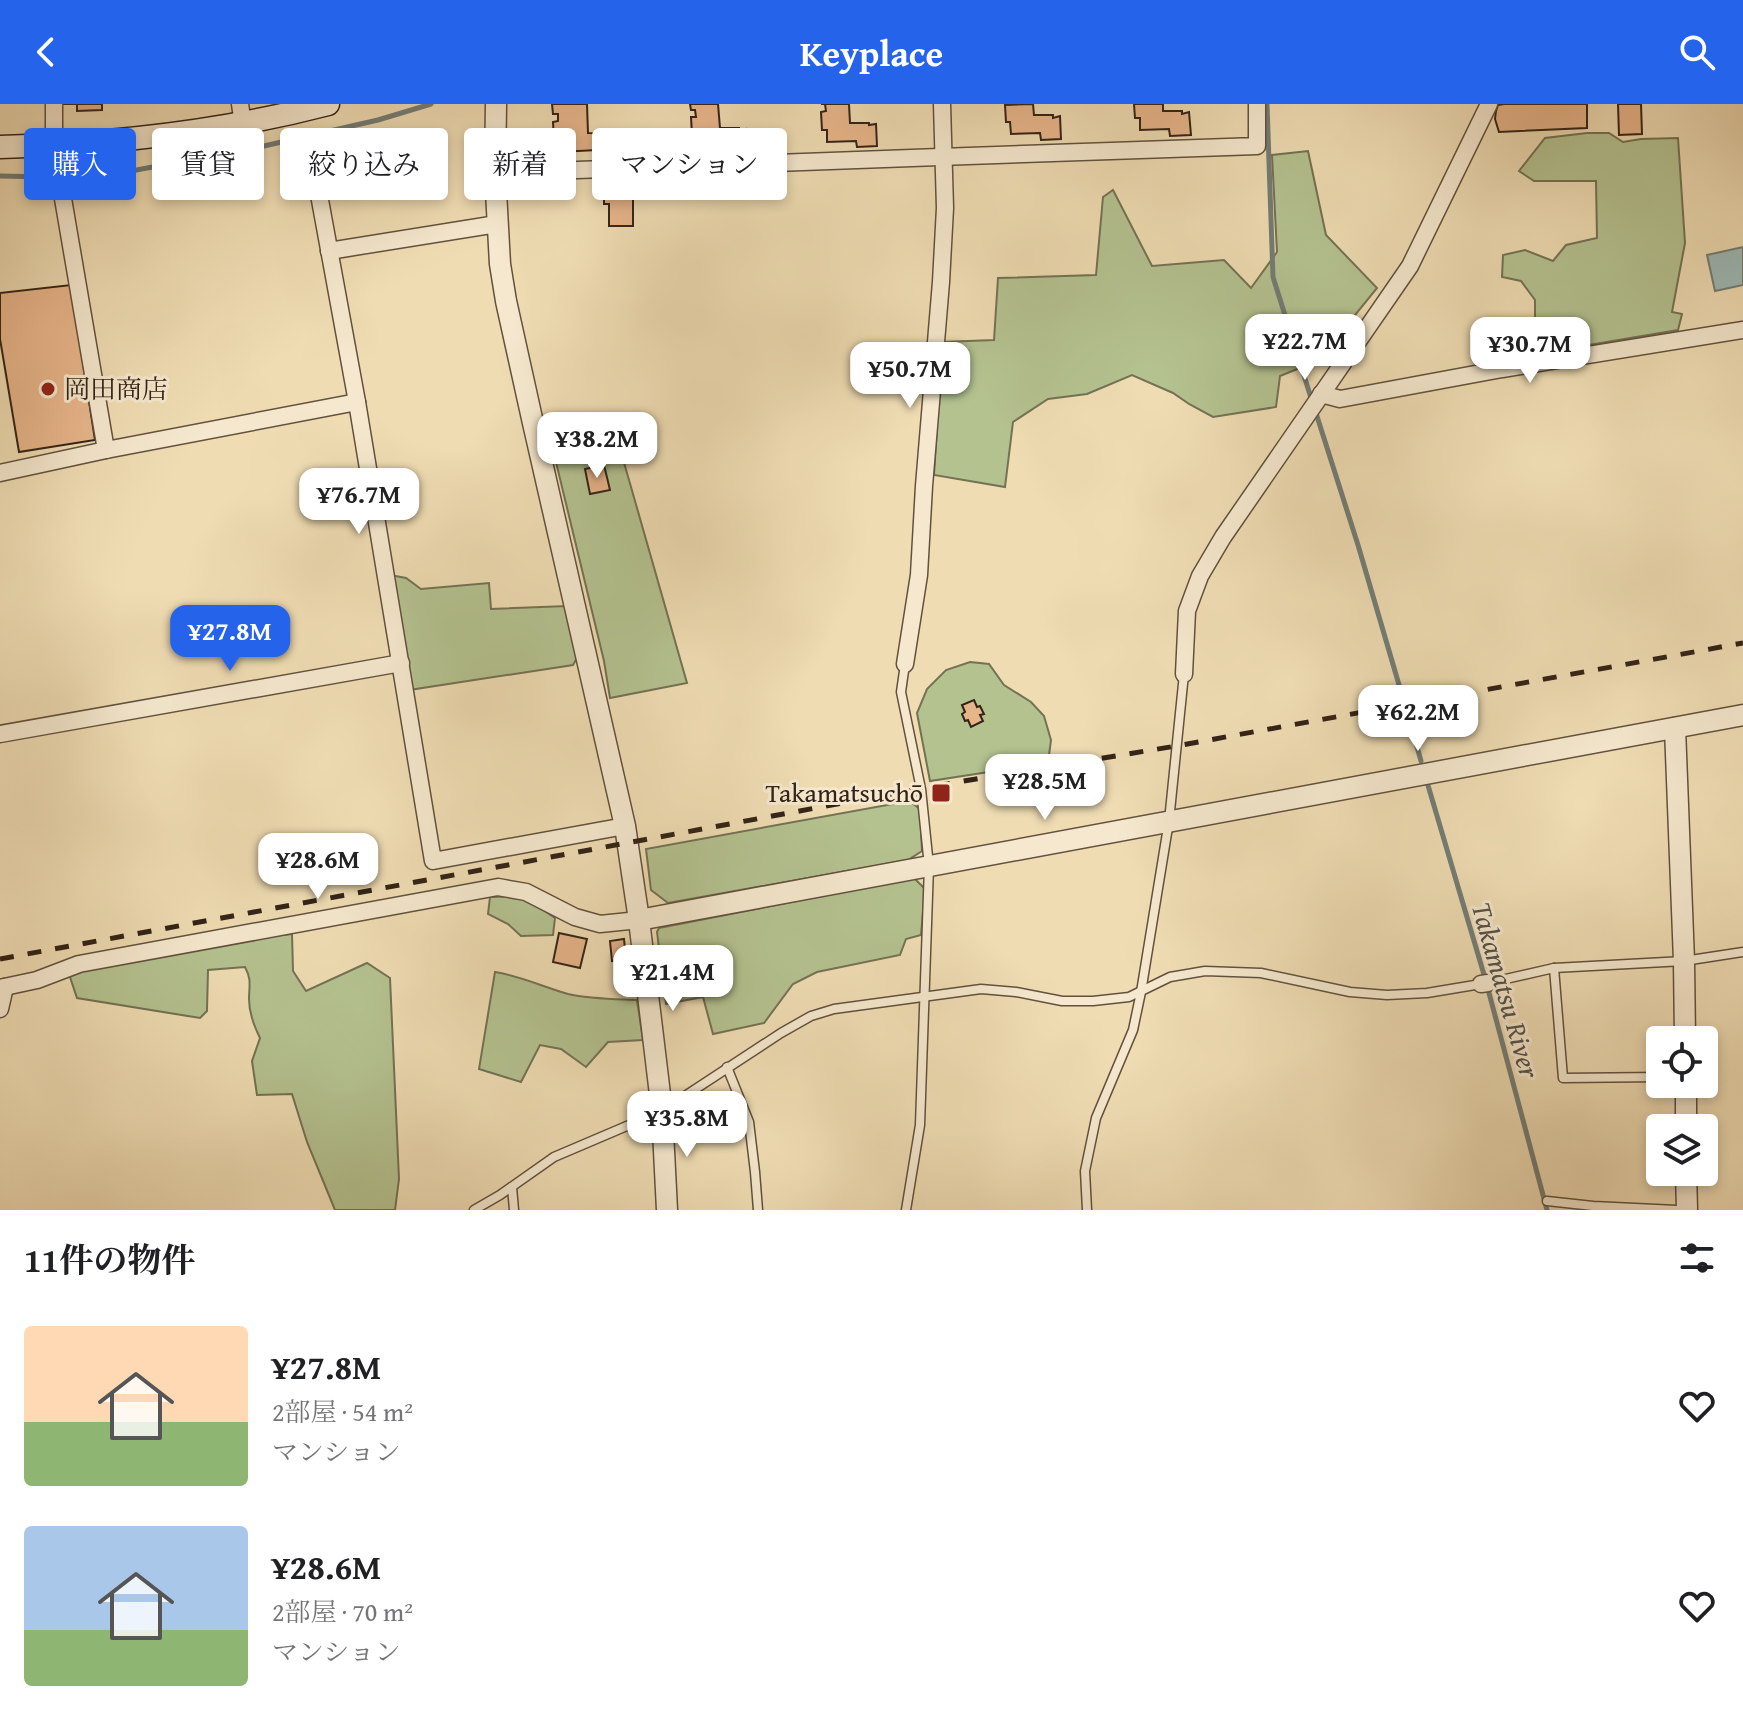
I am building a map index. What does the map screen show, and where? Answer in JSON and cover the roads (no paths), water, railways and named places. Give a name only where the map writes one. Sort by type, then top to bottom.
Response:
[{"type":"main road","points":[[136,139],[242,114],[328,104]]},
{"type":"main road","points":[[0,147],[24,147]]},
{"type":"street","points":[[54,104],[54,128]]},
{"type":"street","points":[[496,104],[496,128]]},
{"type":"street","points":[[905,664],[919,575],[941,282],[945,208],[942,104]]},
{"type":"street","points":[[576,169],[1257,146],[1257,104]]},
{"type":"street","points":[[1184,674],[1187,611],[1200,576],[1223,537],[1410,266],[1489,104]]},
{"type":"street","points":[[63,200],[106,450]]},
{"type":"street","points":[[320,200],[357,402],[433,861],[625,826]]},
{"type":"street","points":[[496,200],[500,264],[509,316],[625,826],[662,1111],[667,1210]]},
{"type":"street","points":[[329,251],[497,224]]},
{"type":"street","points":[[1321,394],[1340,399],[1743,330]]},
{"type":"street","points":[[0,473],[357,402]]},
{"type":"street","points":[[0,734],[401,663]]},
{"type":"street","points":[[0,1009],[2,988],[37,980],[79,964],[498,887],[526,892],[575,917],[600,924],[639,920],[1743,715]]},
{"type":"street","points":[[1675,728],[1685,1026]]},
{"type":"street","points":[[1686,1186],[1687,1210]]},
{"type":"lane","points":[[905,664],[901,692],[921,789],[929,866],[920,1125],[906,1210]]},
{"type":"lane","points":[[1087,1210],[1085,1171],[1096,1118],[1133,1030],[1141,992],[1169,821],[1184,674]]},
{"type":"lane","points":[[474,1210],[554,1157],[662,1111],[811,1016],[834,1009],[981,989],[1062,1001],[1093,1001],[1129,997],[1170,977],[1205,971],[1261,973],[1350,992],[1387,995],[1427,993],[1554,968],[1684,961],[1743,952]]},
{"type":"lane","points":[[1554,968],[1563,1078],[1646,1077]]},
{"type":"lane","points":[[727,1067],[749,1122],[758,1210]]},
{"type":"lane","points":[[512,1187],[514,1210]]},
{"type":"lane","points":[[1547,1201],[1677,1210]]},
{"type":"water","points":[[1743,247],[1743,285],[1715,291],[1707,255]]},
{"type":"waterway","points":[[0,176],[94,178],[264,146],[378,120],[431,104]]},
{"type":"waterway","points":[[1267,104],[1273,277],[1312,401]]},
{"type":"waterway","points":[[1315,410],[1402,695]]},
{"type":"waterway","points":[[1407,711],[1421,761]]},
{"type":"waterway","name":"Takamatsu River","points":[[1427,782],[1485,978],[1547,1210]]},
{"type":"railway","points":[[0,959],[940,785],[1176,746],[1743,643]]},
{"type":"place","name":"岡田商店","points":[[48,389]]},
{"type":"place","name":"Takamatsuchō","points":[[941,793]]}]
